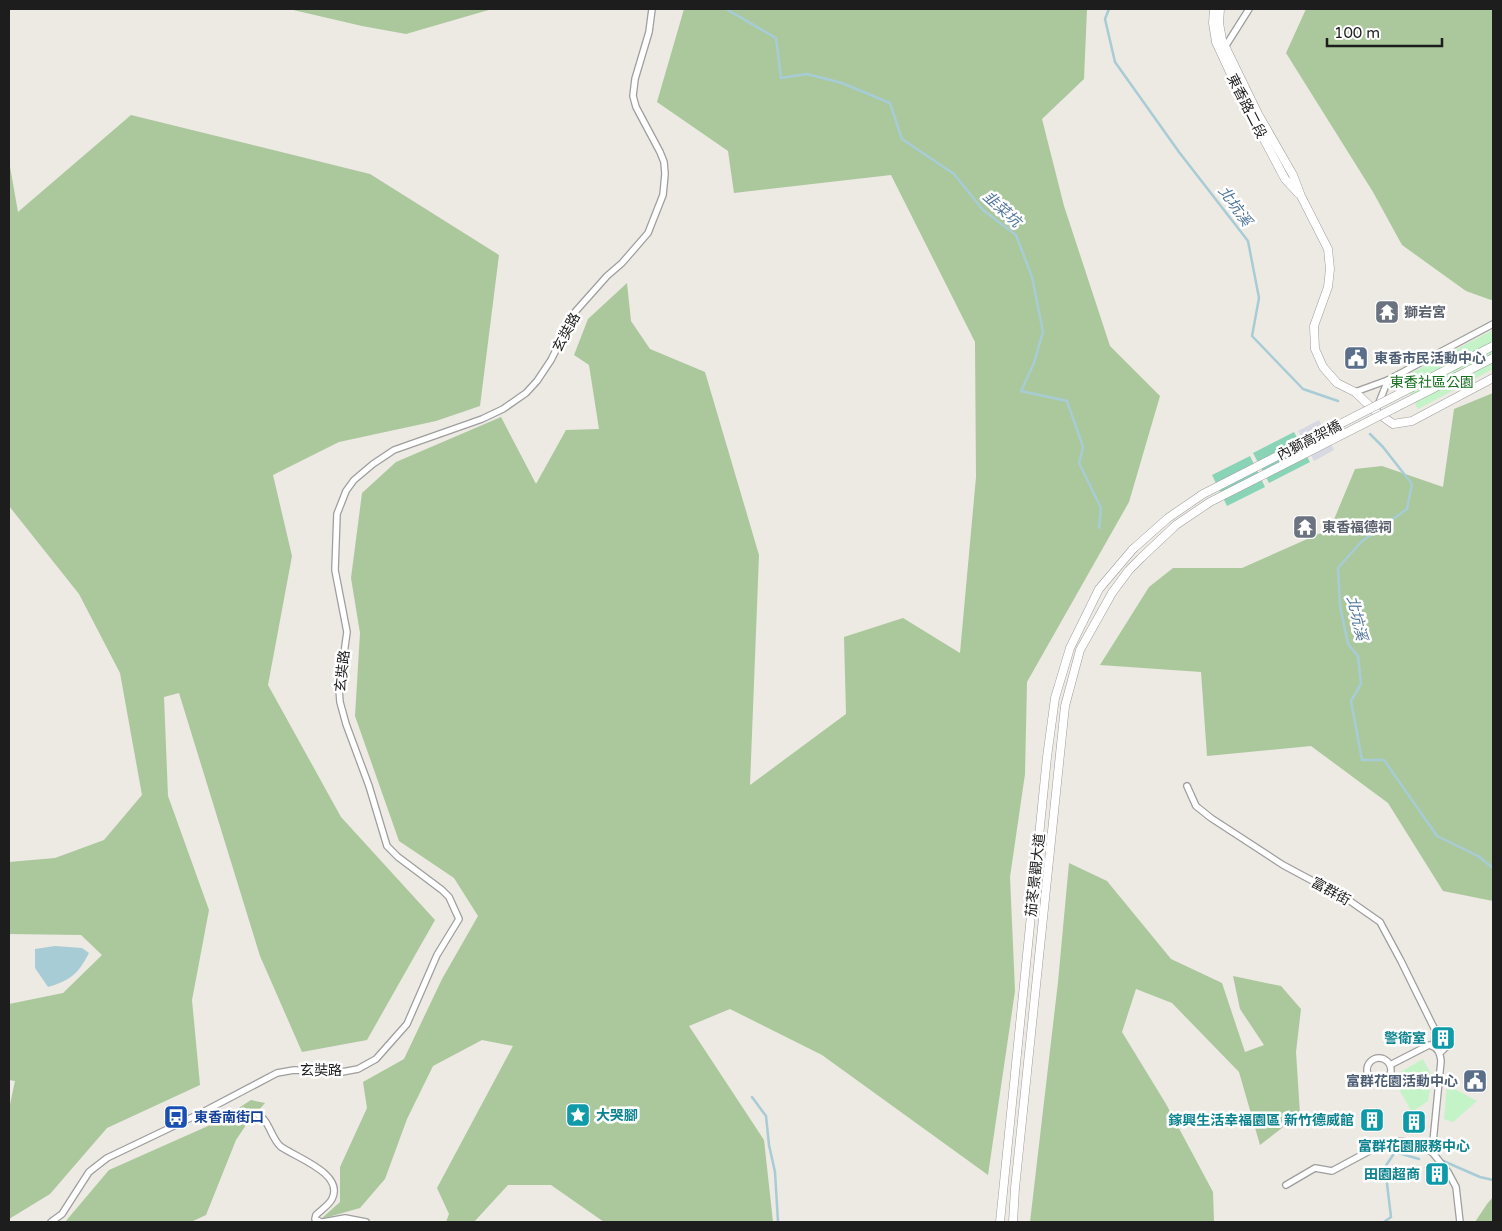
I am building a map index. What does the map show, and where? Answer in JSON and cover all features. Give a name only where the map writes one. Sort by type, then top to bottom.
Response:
[{"type":"street","name":"玄奘路","points":[[51,1222],[62,1214],[90,1172],[107,1158],[201,1113],[277,1073],[294,1070],[342,1072],[358,1069],[376,1059],[391,1044],[406,1024],[437,955],[459,919],[449,897],[398,857],[387,846],[369,786],[344,717],[339,690],[347,632],[335,570],[337,514],[346,492],[354,480],[394,450],[482,419],[503,409],[526,393],[538,381],[551,360],[575,312],[648,233],[663,195],[664,162],[636,107],[633,96],[635,79],[649,32],[652,9]]},
{"type":"street","name":"東香路二段","points":[[1214,9],[1213,24],[1216,42],[1242,98],[1285,179],[1301,196]]},
{"type":"street","name":"東香路二段","points":[[1220,9],[1219,23],[1222,40],[1258,114],[1293,175],[1301,196],[1328,249],[1330,269],[1328,287],[1314,326],[1315,349],[1323,367],[1337,383],[1356,392],[1375,411],[1393,424],[1412,421],[1493,378]]},
{"type":"street","points":[[1225,46],[1249,9]]},
{"type":"street","points":[[1356,392],[1388,380],[1493,324]]},
{"type":"street","name":"內獅高架橋","points":[[1134,549],[1168,518],[1203,494],[1493,346]]},
{"type":"street","name":"內獅高架橋","points":[[1142,557],[1176,525],[1210,502],[1493,358]]},
{"type":"street","points":[[1375,411],[1388,380]]},
{"type":"street","name":"茄苳景觀大道","points":[[1000,1222],[1047,757],[1055,698],[1070,648],[1099,589],[1134,549]]},
{"type":"street","name":"茄苳景觀大道","points":[[1013,1222],[1065,706],[1080,650],[1112,593],[1129,570],[1142,557]]},
{"type":"street","name":"富群街","points":[[1187,786],[1196,806],[1211,818],[1283,865],[1350,901],[1380,922],[1436,1032]]},
{"type":"street","points":[[1432,1152],[1441,1061],[1440,1053],[1434,1046],[1436,1032],[1448,1033],[1447,1046],[1440,1053]]},
{"type":"street","points":[[1390,1065],[1425,1046],[1434,1046]]},
{"type":"street","points":[[1384,1060],[1390,1065],[1390,1073],[1386,1080],[1379,1082],[1372,1080],[1369,1076],[1370,1062],[1384,1060]]},
{"type":"street","points":[[201,1113],[255,1113],[259,1115],[264,1119],[281,1146],[319,1168],[334,1188],[331,1201],[316,1215],[315,1219],[322,1222],[344,1218],[366,1222]]},
{"type":"street","points":[[1286,1185],[1315,1168],[1332,1171],[1386,1142],[1403,1141],[1432,1152],[1448,1172],[1456,1187],[1460,1222]]},
{"type":"green space","points":[[289,9],[492,9],[406,34]]},
{"type":"green space","points":[[684,9],[1087,9],[1084,79],[1042,119],[1064,206],[1110,346],[1160,396],[1129,502],[1027,682],[1025,774],[1010,877],[1015,991],[988,1175],[822,1055],[730,1009],[689,1026],[764,1140],[773,1222],[604,1222],[551,1185],[508,1185],[474,1222],[446,1222],[449,1214],[437,1188],[513,1046],[482,1040],[433,1066],[407,1119],[385,1179],[360,1208],[321,1219],[340,1202],[340,1167],[367,1108],[363,1082],[404,1059],[442,979],[478,916],[454,878],[399,841],[355,716],[360,633],[351,578],[362,493],[396,462],[501,417],[536,484],[566,430],[599,429],[589,365],[574,355],[588,319],[627,283],[631,321],[650,349],[705,372],[759,555],[750,785],[846,714],[844,637],[903,618],[960,653],[976,477],[975,342],[891,175],[734,193],[728,151],[657,102]]},
{"type":"green space","points":[[1306,9],[1493,9],[1493,299],[1491,300],[1466,291],[1402,245],[1373,192],[1286,53]]},
{"type":"green space","points":[[131,115],[370,174],[499,255],[480,406],[436,421],[339,442],[273,475],[292,556],[268,685],[341,817],[435,920],[367,1040],[302,1052],[260,956],[179,693],[164,697],[168,796],[209,910],[192,1000],[200,1085],[107,1128],[50,1194],[9,1219],[9,1109],[15,1081],[9,1080],[9,1004],[63,993],[102,955],[81,935],[9,934],[9,862],[55,858],[104,840],[142,795],[120,673],[79,594],[9,506],[9,161],[18,212]]},
{"type":"green space","name":"東香社區公園","points":[[1493,330],[1493,369],[1418,409],[1402,378]]},
{"type":"green space","points":[[1493,393],[1493,901],[1443,891],[1388,803],[1311,746],[1207,756],[1201,672],[1100,665],[1149,587],[1173,568],[1242,568],[1330,529],[1355,469],[1382,466],[1443,487],[1454,409]]},
{"type":"green space","points":[[1294,432],[1310,462],[1269,483],[1253,453]]},
{"type":"green space","points":[[1250,456],[1265,487],[1227,506],[1212,475]]},
{"type":"green space","points":[[1069,863],[1107,881],[1171,959],[1222,983],[1245,1052],[1264,1045],[1240,1009],[1233,976],[1281,986],[1301,1009],[1296,1052],[1300,1114],[1260,1145],[1239,1072],[1172,1003],[1136,989],[1122,1032],[1166,1104],[1213,1192],[1214,1222],[1030,1222],[1058,982]]},
{"type":"green space","points":[[1423,1059],[1432,1076],[1428,1101],[1412,1112],[1392,1077]]},
{"type":"green space","points":[[1447,1085],[1477,1101],[1453,1122],[1444,1119]]},
{"type":"green space","points":[[251,1100],[265,1103],[236,1140],[206,1215],[191,1222],[65,1222],[109,1170],[217,1122]]},
{"type":"green space","points":[[1493,1197],[1493,1222],[1475,1222],[1487,1204]]},
{"type":"shaded area","points":[[1319,420],[1334,450],[1314,461],[1298,431]]},
{"type":"water","points":[[55,946],[82,948],[89,953],[73,975],[63,982],[48,987],[35,968],[35,949]]},
{"type":"waterway","name":"韭菜坑","points":[[726,9],[776,38],[781,78],[807,74],[842,83],[890,103],[902,139],[954,174],[983,210],[1016,235],[1032,277],[1043,332],[1034,363],[1021,391],[1067,401],[1083,447],[1079,463],[1101,508],[1099,528]]},
{"type":"waterway","name":"北坑溪","points":[[1109,9],[1105,19],[1115,62],[1179,152],[1248,241],[1259,298],[1252,336],[1303,389],[1338,401]]},
{"type":"waterway","name":"北坑溪","points":[[1370,434],[1383,447],[1412,484],[1407,509],[1361,542],[1338,568],[1340,606],[1348,644],[1358,656],[1361,684],[1351,701],[1362,760],[1384,760],[1437,836],[1478,856],[1493,868]]},
{"type":"waterway","points":[[752,1097],[766,1116],[769,1145],[775,1172],[778,1222]]},
{"type":"waterway","name":"北坑溪","points":[[1384,1222],[1391,1217],[1385,1167],[1395,1152],[1419,1159]]},
{"type":"waterway","name":"北坑溪","points":[[1441,1160],[1480,1177],[1493,1180]]},
{"type":"place","name":"獅岩宮","points":[[1387,312]]},
{"type":"place","name":"東香市民活動中心","points":[[1356,358]]},
{"type":"place","name":"東香福德祠","points":[[1305,527]]},
{"type":"place","name":"警衛室","points":[[1443,1038]]},
{"type":"place","name":"富群花園活動中心","points":[[1475,1081]]},
{"type":"place","name":"大哭腳","points":[[578,1115]]},
{"type":"place","name":"東香南街口","points":[[176,1117]]},
{"type":"place","name":"鎵興生活幸福園區 新竹德威館","points":[[1372,1120]]},
{"type":"place","name":"富群花園服務中心","points":[[1414,1122]]},
{"type":"place","name":"田園超商","points":[[1437,1174]]}]
